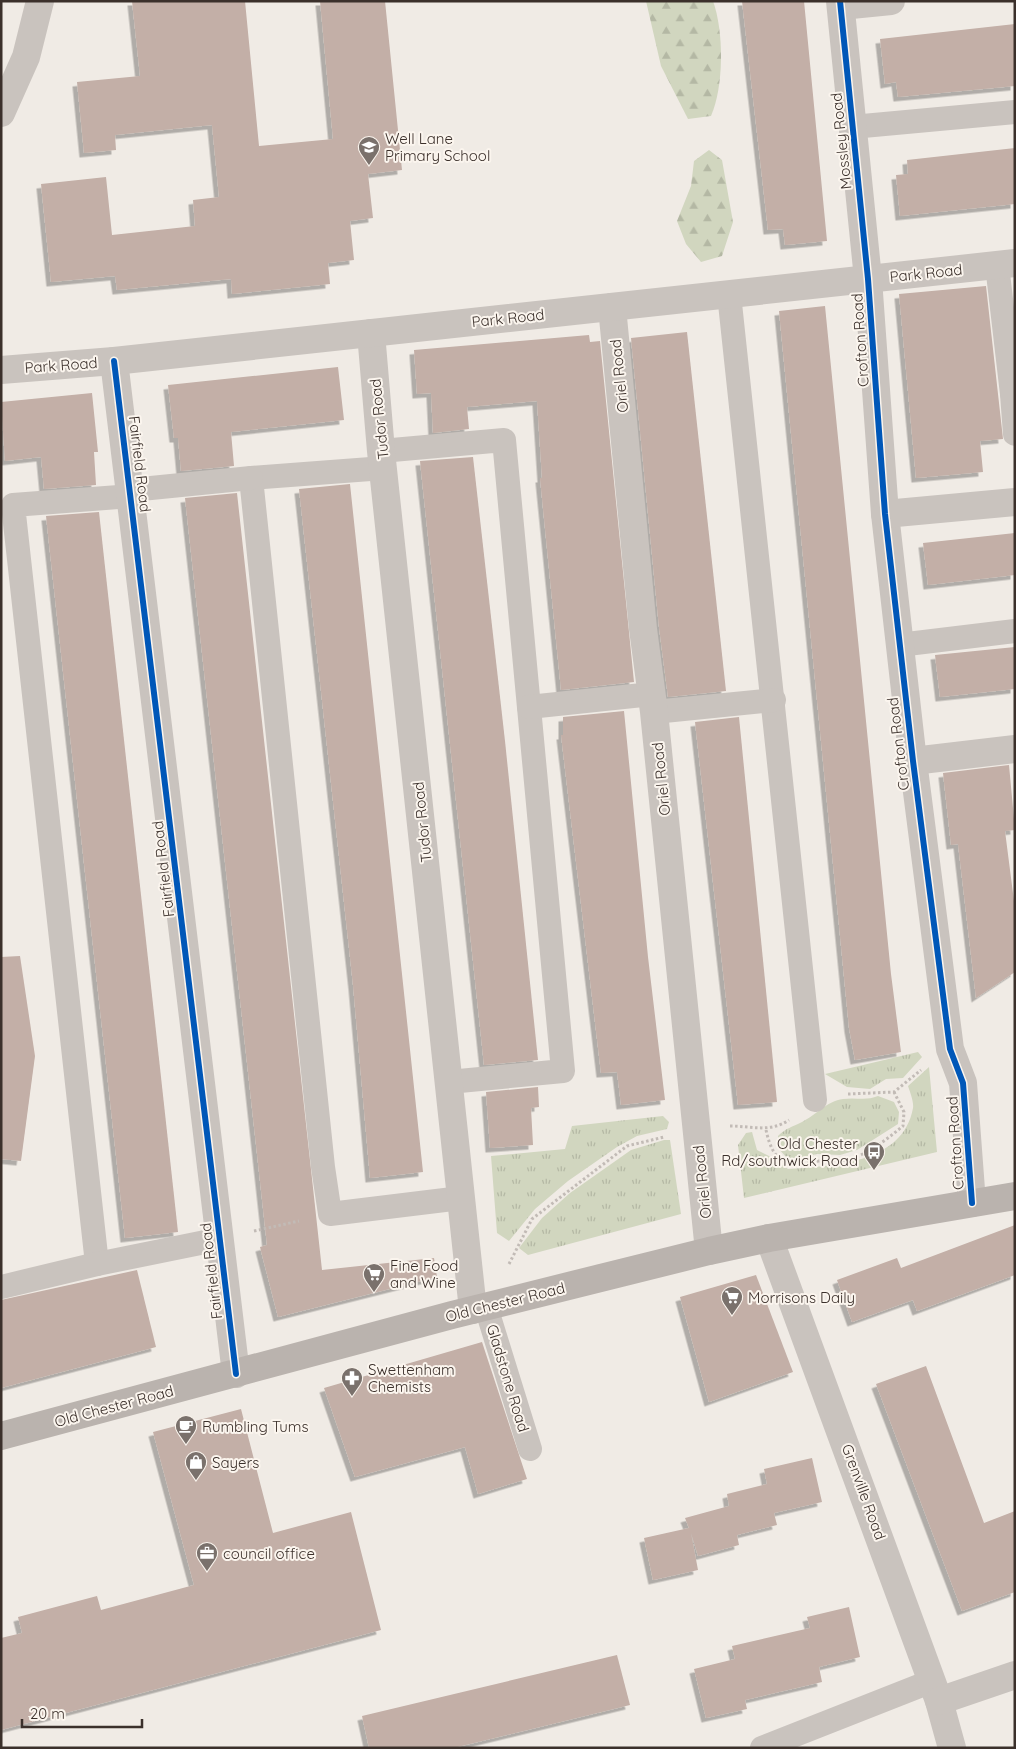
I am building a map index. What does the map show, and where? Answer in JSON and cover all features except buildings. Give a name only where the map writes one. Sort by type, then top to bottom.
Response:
[{"type":"main road","name":"Old Chester Road","points":[[1,1436],[480,1308],[709,1251],[769,1238],[1015,1196]]},
{"type":"street","points":[[1,113],[26,57],[40,1]]},
{"type":"street","points":[[841,4],[890,1]]},
{"type":"street","name":"Mossley Road","points":[[841,4],[868,279]]},
{"type":"street","name":"Park Road","points":[[1,370],[114,361],[1006,264]]},
{"type":"street","name":"Crofton Road","points":[[868,279],[886,514],[899,645],[950,1048],[963,1083],[972,1202]]},
{"type":"street","name":"Oriel Road","points":[[612,306],[643,629],[653,703],[709,1251]]},
{"type":"street","name":"Tudor Road","points":[[371,333],[382,460],[460,1198],[480,1308]]},
{"type":"street","name":"Fairfield Road","points":[[114,361],[236,1374]]},
{"type":"street","points":[[886,514],[1015,502]]},
{"type":"street","points":[[913,761],[1015,749]]},
{"type":"street","name":"Grenville Road","points":[[769,1238],[936,1691],[952,1748]]},
{"type":"street","points":[[936,1691],[1015,1675]]},
{"type":"lane","points":[[852,127],[1015,112]]},
{"type":"lane","points":[[1006,264],[1015,434]]},
{"type":"lane","points":[[729,294],[774,700],[815,1100]]},
{"type":"lane","points":[[98,1264],[13,505],[251,478],[382,460],[504,440],[563,1071],[449,1082]]},
{"type":"lane","points":[[251,478],[323,1167],[330,1214],[460,1198]]},
{"type":"lane","points":[[899,645],[1015,631]]},
{"type":"lane","points":[[529,707],[774,700]]},
{"type":"lane","points":[[1,1287],[98,1264],[220,1239]]},
{"type":"lane","name":"Gladstone Road","points":[[480,1308],[530,1449]]},
{"type":"lane","points":[[762,1748],[936,1691]]},
{"type":"path","points":[[480,1308],[532,1219],[627,1146],[661,1137],[696,1131],[749,1126],[766,1130],[781,1126],[815,1100],[836,1094],[894,1092],[950,1048]]},
{"type":"path","points":[[766,1130],[770,1148],[780,1158],[793,1164],[850,1159],[880,1144],[903,1126],[904,1112],[894,1092]]},
{"type":"path","points":[[220,1239],[330,1214]]},
{"type":"green space","points":[[646,1],[713,1],[719,28],[721,59],[718,90],[711,116],[688,119],[661,66]]},
{"type":"green space","points":[[709,150],[722,160],[733,222],[722,256],[701,262],[686,244],[677,221],[691,186],[694,161]]},
{"type":"green space","points":[[918,1052],[922,1057],[903,1078],[886,1079],[870,1089],[847,1087],[825,1074]]},
{"type":"green space","points":[[929,1067],[937,1152],[744,1198],[738,1145],[746,1133],[752,1132],[757,1150],[775,1159],[788,1169],[825,1166],[863,1158],[881,1151],[895,1141],[907,1127],[913,1108],[908,1086]]},
{"type":"green space","points":[[878,1096],[894,1102],[899,1112],[898,1124],[857,1150],[840,1155],[817,1154],[800,1158],[787,1158],[778,1148],[778,1136],[781,1133],[807,1119],[832,1102],[843,1099]]},
{"type":"green space","points":[[663,1116],[669,1122],[667,1129],[637,1136],[617,1147],[568,1181],[535,1209],[509,1241],[497,1233],[491,1156],[565,1149],[572,1126]]},
{"type":"green space","points":[[670,1140],[681,1214],[528,1255],[519,1248],[542,1218],[570,1193],[631,1150]]},
{"type":"cycle path","points":[[840,1],[868,279],[885,514],[913,761],[950,1049],[963,1083],[972,1203]]},
{"type":"cycle path","points":[[114,361],[236,1374]]},
{"type":"place","name":"Well Lane Primary School","points":[[369,166]]},
{"type":"place","name":"Old Chester Rd/southwick Road","points":[[874,1171]]},
{"type":"place","name":"Fine Food and Wine","points":[[374,1293]]},
{"type":"place","name":"Morrisons Daily","points":[[732,1316]]},
{"type":"place","name":"Swettenham Chemists","points":[[352,1397]]},
{"type":"place","name":"Rumbling Tums","points":[[186,1445]]},
{"type":"place","name":"Sayers","points":[[196,1481]]},
{"type":"place","name":"council office","points":[[207,1572]]}]
